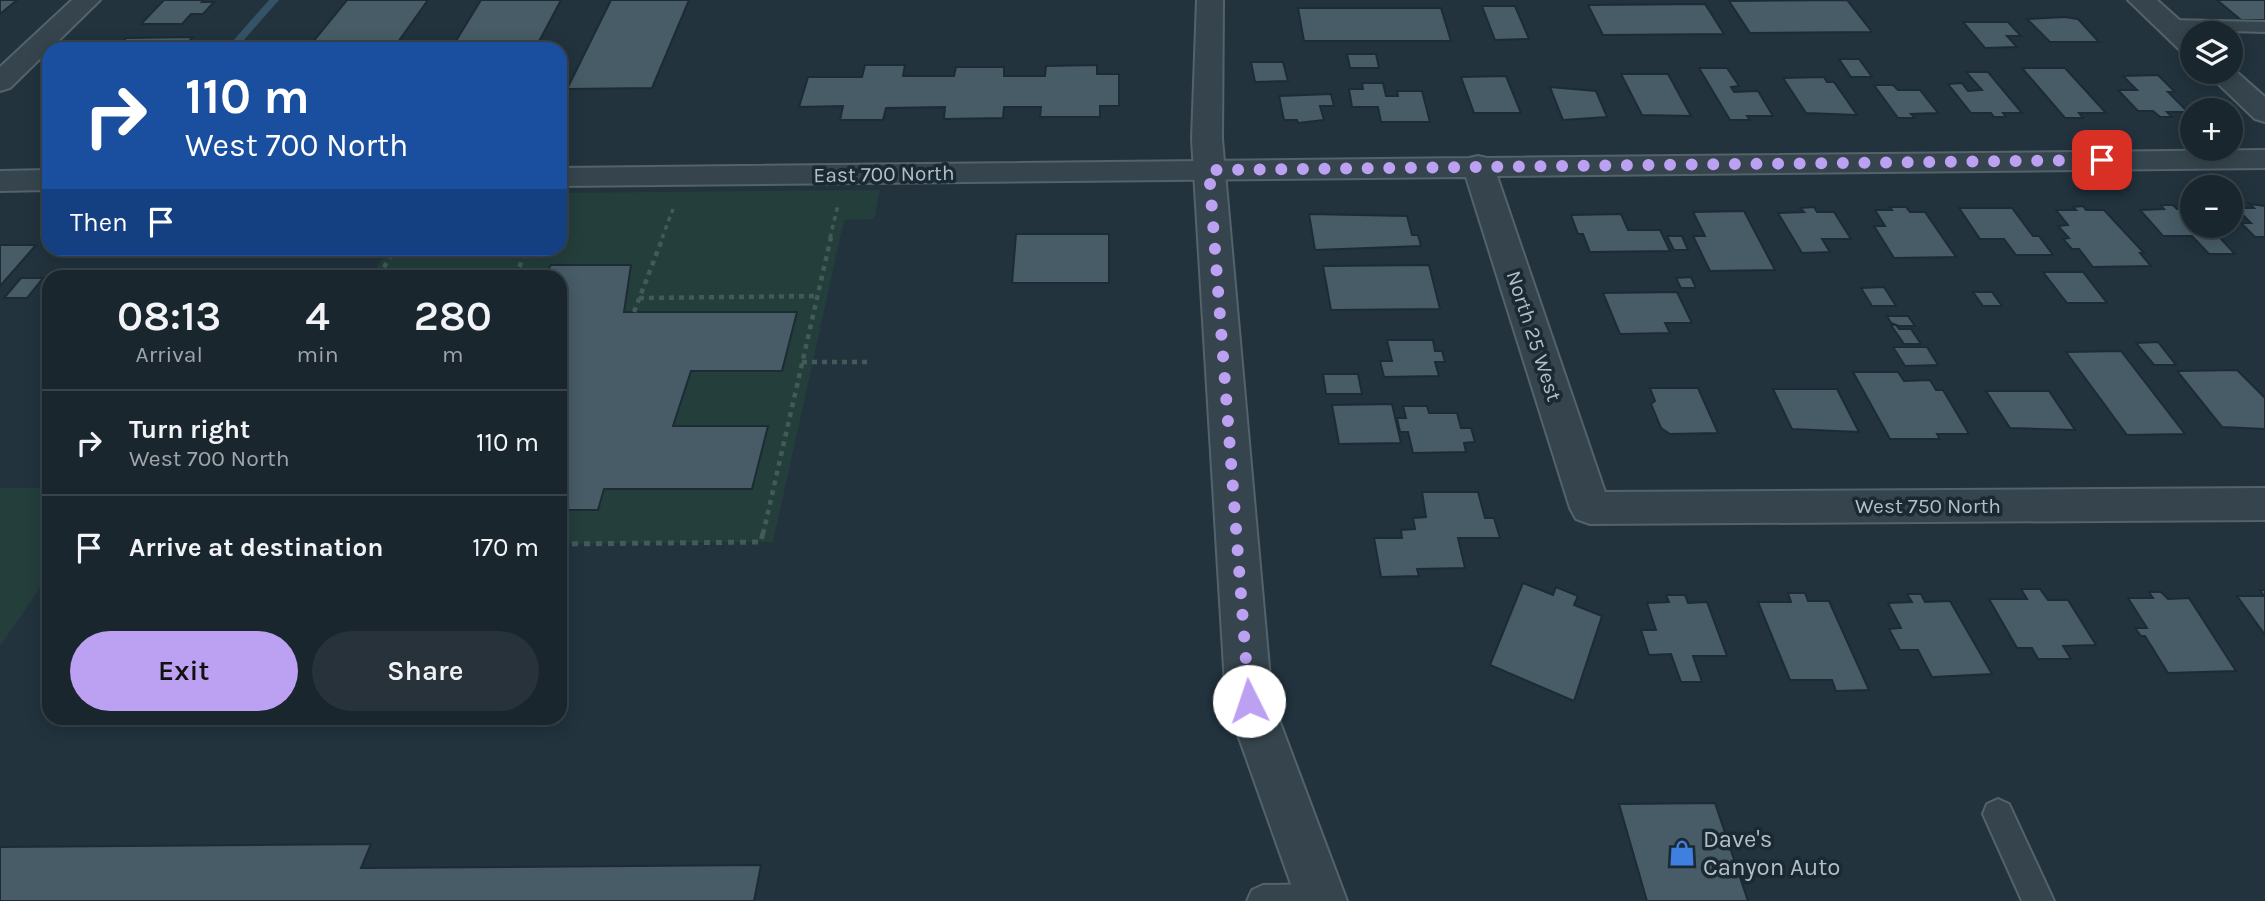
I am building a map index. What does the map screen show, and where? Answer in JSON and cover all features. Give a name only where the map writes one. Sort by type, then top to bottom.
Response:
[{"type":"street","points":[[42,42],[87,0]]},
{"type":"street","points":[[1210,0],[1206,139],[1249,701],[1322,901]]},
{"type":"street","points":[[2141,0],[2180,35]]},
{"type":"street","points":[[0,82],[42,42]]},
{"type":"street","points":[[2233,84],[2265,113]]},
{"type":"street","name":"East 700 North","points":[[567,177],[1478,165],[2265,159]]},
{"type":"street","name":"North 25 West","points":[[1478,165],[1590,508]]},
{"type":"street","points":[[0,181],[42,180]]},
{"type":"street","name":"West 750 North","points":[[1590,508],[2265,504]]},
{"type":"lane","points":[[2169,25],[2265,27]]},
{"type":"lane","points":[[1998,814],[2038,901]]},
{"type":"lane","points":[[1263,901],[1322,901]]},
{"type":"path","points":[[634,312],[675,204]]},
{"type":"path","points":[[567,544],[761,542],[838,204]]},
{"type":"path","points":[[639,298],[818,296]]},
{"type":"path","points":[[802,362],[872,362]]},
{"type":"green space","points":[[880,190],[874,219],[844,220],[773,542],[567,544],[567,510],[597,509],[604,489],[751,489],[768,426],[673,426],[691,371],[782,371],[797,312],[624,312],[631,265],[551,265],[547,270],[375,270],[384,256],[567,256],[567,193]]},
{"type":"green space","points":[[0,488],[42,488],[42,585],[0,646]]},
{"type":"building","points":[[0,0],[17,0],[0,14]]},
{"type":"building","points":[[164,0],[214,2],[203,14],[191,14],[182,24],[141,24]]},
{"type":"building","points":[[347,0],[428,0],[398,42],[313,42]]},
{"type":"building","points":[[481,0],[561,0],[539,42],[455,42]]},
{"type":"building","points":[[611,0],[689,0],[652,88],[567,89]]},
{"type":"building","points":[[1847,0],[1872,32],[1750,33],[1729,1]]},
{"type":"building","points":[[2217,0],[2265,0],[2265,20],[2241,20]]},
{"type":"building","points":[[1705,4],[1724,34],[1603,35],[1588,5]]},
{"type":"building","points":[[1482,6],[1515,6],[1529,39],[1495,40]]},
{"type":"building","points":[[1298,8],[1441,8],[1451,41],[1304,41]]},
{"type":"building","points":[[2027,19],[2078,19],[2099,42],[2050,42]]},
{"type":"building","points":[[1963,22],[2008,22],[2021,36],[2007,36],[2017,47],[1985,48]]},
{"type":"building","points":[[193,37],[188,42],[122,42],[126,38]]},
{"type":"building","points":[[1347,54],[1376,54],[1379,68],[1350,68]]},
{"type":"building","points":[[1839,59],[1859,59],[1872,77],[1851,77]]},
{"type":"building","points":[[1251,62],[1283,62],[1288,81],[1255,82]]},
{"type":"building","points":[[865,65],[905,65],[903,76],[954,76],[956,67],[1004,67],[1004,76],[1045,76],[1046,66],[1097,65],[1097,74],[1119,74],[1119,106],[1100,106],[1100,117],[1040,117],[1041,107],[1004,107],[1003,118],[944,119],[945,107],[886,108],[883,120],[840,120],[843,106],[799,107],[808,77],[862,77]]},
{"type":"building","points":[[1699,68],[1727,68],[1739,86],[1731,87],[1734,92],[1758,91],[1773,116],[1747,116],[1750,120],[1730,120]]},
{"type":"building","points":[[2022,68],[2065,68],[2106,113],[2079,113],[2083,118],[2065,118]]},
{"type":"building","points":[[1966,72],[1988,72],[2022,113],[2003,113],[2006,117],[1994,117],[1991,113],[1971,113],[1948,84],[1962,83],[1968,91],[1982,90]]},
{"type":"building","points":[[1621,74],[1668,74],[1691,116],[1642,115]]},
{"type":"building","points":[[2158,75],[2175,92],[2168,92],[2180,104],[2180,112],[2167,112],[2172,117],[2160,117],[2153,111],[2138,111],[2118,90],[2137,90],[2123,76]]},
{"type":"building","points":[[1506,76],[1521,113],[1474,113],[1461,77]]},
{"type":"building","points":[[1824,77],[1827,82],[1834,82],[1857,115],[1806,113],[1783,78]]},
{"type":"building","points":[[1362,83],[1383,83],[1386,96],[1398,96],[1397,91],[1422,91],[1430,122],[1381,122],[1378,107],[1352,107],[1349,89],[1363,89]]},
{"type":"building","points":[[1874,85],[1893,85],[1898,90],[1920,90],[1938,113],[1911,114],[1915,118],[1898,118]]},
{"type":"building","points":[[1550,87],[1596,91],[1607,117],[1563,120]]},
{"type":"building","points":[[1331,94],[1334,106],[1320,106],[1324,120],[1298,123],[1297,120],[1284,120],[1279,96]]},
{"type":"building","points":[[2250,204],[2265,206],[2265,237],[2255,237],[2243,225],[2251,223],[2243,215],[2243,208],[2254,208]]},
{"type":"building","points":[[2161,205],[2173,205],[2180,209],[2180,236],[2163,236],[2140,210],[2164,209]]},
{"type":"building","points":[[2083,206],[2086,210],[2104,210],[2144,253],[2140,253],[2151,266],[2093,267],[2079,249],[2072,249],[2063,239],[2069,238],[2058,226],[2068,225],[2056,210],[2076,210],[2073,207]]},
{"type":"building","points":[[1814,207],[1817,212],[1834,212],[1851,239],[1822,239],[1830,252],[1802,253],[1778,213],[1804,212],[1800,208]]},
{"type":"building","points":[[1890,207],[1906,207],[1910,212],[1925,212],[1956,257],[1894,258],[1874,226],[1885,226],[1875,210],[1892,210]]},
{"type":"building","points":[[1959,208],[2012,208],[2033,236],[2039,236],[2053,255],[2016,255],[2004,239],[1980,239]]},
{"type":"building","points":[[1744,211],[1775,270],[1710,271],[1693,236],[1705,236],[1693,212]]},
{"type":"building","points":[[1309,214],[1407,216],[1412,235],[1418,235],[1421,246],[1315,250]]},
{"type":"building","points":[[1621,214],[1628,230],[1660,230],[1670,251],[1590,252],[1583,234],[1578,234],[1571,215]]},
{"type":"building","points":[[1016,234],[1109,234],[1109,283],[1012,283]]},
{"type":"building","points":[[1667,236],[1682,236],[1688,250],[1674,250]]},
{"type":"building","points":[[2194,238],[2220,238],[2235,254],[2209,254]]},
{"type":"building","points":[[0,245],[36,245],[0,286]]},
{"type":"building","points":[[551,265],[631,265],[624,312],[797,312],[782,371],[691,371],[673,426],[768,426],[752,489],[604,489],[598,510],[567,510],[567,270],[547,270]]},
{"type":"building","points":[[1429,265],[1440,309],[1331,310],[1323,266]]},
{"type":"building","points":[[2043,272],[2083,272],[2107,303],[2067,303]]},
{"type":"building","points":[[1691,277],[1696,288],[1681,288],[1676,278]]},
{"type":"building","points":[[21,278],[42,278],[27,298],[4,298]]},
{"type":"building","points":[[1884,287],[1896,306],[1872,306],[1861,288]]},
{"type":"building","points":[[1677,292],[1692,323],[1665,323],[1670,333],[1620,334],[1603,293]]},
{"type":"building","points":[[1973,292],[1992,292],[2002,306],[1983,306]]},
{"type":"building","points":[[1887,316],[1908,316],[1915,326],[1899,326],[1891,323]]},
{"type":"building","points":[[1891,325],[1896,325],[1899,329],[1911,329],[1921,344],[1904,344]]},
{"type":"building","points":[[1387,340],[1433,340],[1435,351],[1442,351],[1445,362],[1435,362],[1439,376],[1384,377],[1380,361],[1392,361]]},
{"type":"building","points":[[2158,342],[2176,365],[2154,365],[2136,343]]},
{"type":"building","points":[[1893,347],[1927,347],[1938,365],[1905,366]]},
{"type":"building","points":[[2121,351],[2185,434],[2127,435],[2066,352]]},
{"type":"building","points":[[2237,370],[2265,398],[2265,429],[2222,427],[2177,371]]},
{"type":"building","points":[[1853,372],[1898,372],[1904,381],[1930,380],[1936,390],[1943,390],[1969,434],[1937,434],[1940,439],[1890,439]]},
{"type":"building","points":[[1323,374],[1358,374],[1362,394],[1326,394]]},
{"type":"building","points":[[1650,388],[1698,388],[1718,433],[1670,434],[1661,428],[1651,404],[1655,401]]},
{"type":"building","points":[[1773,389],[1837,389],[1859,432],[1792,429]]},
{"type":"building","points":[[1986,391],[2049,391],[2075,430],[2010,428]]},
{"type":"building","points":[[1392,404],[1401,443],[1339,444],[1332,405]]},
{"type":"building","points":[[1403,406],[1427,406],[1429,413],[1457,413],[1461,428],[1471,428],[1475,442],[1464,443],[1466,452],[1413,453],[1408,432],[1400,432],[1397,418],[1406,418]]},
{"type":"building","points":[[1422,492],[1478,492],[1485,518],[1494,518],[1500,538],[1458,538],[1465,568],[1417,569],[1419,576],[1381,577],[1374,538],[1402,538],[1401,530],[1415,529],[1413,518],[1426,517]]},
{"type":"building","points":[[1523,583],[1553,595],[1556,587],[1578,596],[1574,605],[1602,616],[1574,701],[1490,665]]},
{"type":"building","points":[[2021,589],[2040,589],[2048,600],[2068,600],[2096,645],[2063,646],[2071,659],[2038,659],[2032,648],[2017,648],[1989,599],[2027,599]]},
{"type":"building","points":[[2260,590],[2265,590],[2265,635],[2237,596],[2264,596]]},
{"type":"building","points":[[2149,592],[2161,592],[2168,599],[2189,598],[2236,671],[2168,673],[2145,636],[2141,636],[2135,628],[2147,628],[2128,598],[2153,598]]},
{"type":"building","points":[[1788,593],[1805,593],[1808,601],[1829,601],[1869,690],[1836,691],[1832,680],[1790,680],[1758,602],[1791,602]]},
{"type":"building","points":[[1907,594],[1921,594],[1925,602],[1950,601],[1992,674],[1932,677],[1918,650],[1900,650],[1889,629],[1901,628],[1888,603],[1912,602]]},
{"type":"building","points":[[1666,595],[1685,595],[1688,603],[1707,602],[1727,656],[1693,656],[1702,682],[1681,682],[1671,654],[1649,655],[1641,630],[1656,630],[1647,603],[1669,602]]},
{"type":"building","name":"Dave's Canyon Auto","points":[[1715,803],[1748,901],[1647,901],[1619,804]]},
{"type":"building","points":[[371,844],[361,868],[761,865],[754,901],[0,901],[0,847]]},
{"type":"waterway","points":[[237,42],[274,0]]},
{"type":"place","name":"Dave's Canyon Auto","points":[[1682,853]]},
{"type":"route","points":[[1249,701],[1209,170],[2102,160]]}]
